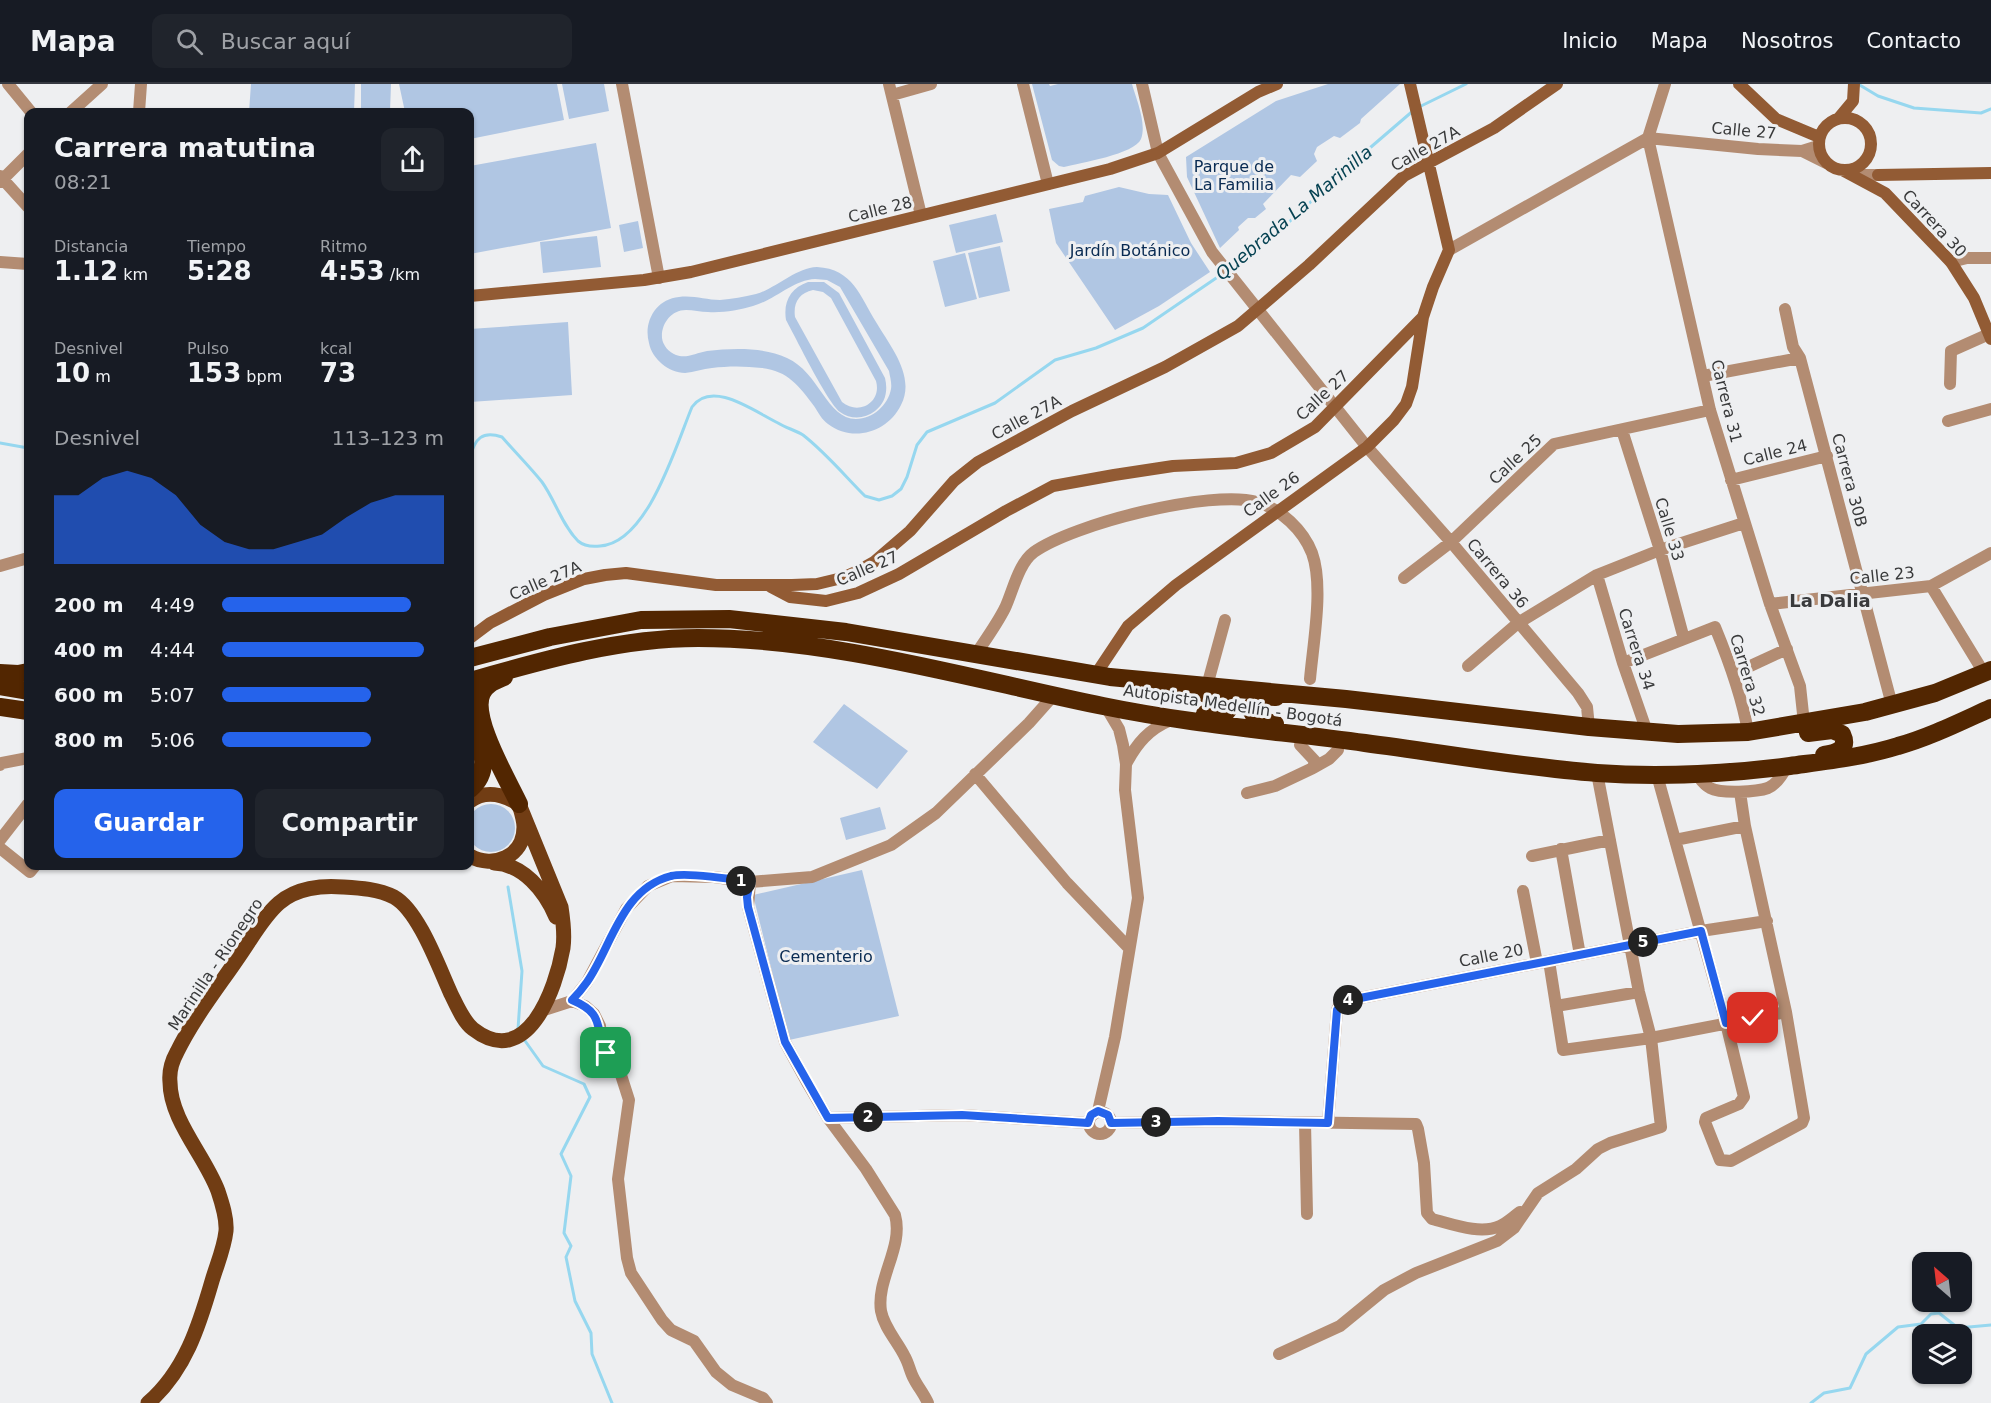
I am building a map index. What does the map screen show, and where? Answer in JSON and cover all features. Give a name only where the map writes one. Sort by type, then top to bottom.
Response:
[{"type":"highway","name":"Autopista Medellín - Bogotá","points":[[474,657],[550,637],[641,620],[729,619],[846,632],[1103,676],[1346,699],[1589,727],[1647,732],[1740,733],[1892,705],[1935,693],[1988,671]]},
{"type":"highway","name":"Autopista Medellín - Bogotá","points":[[474,680],[533,663],[628,643],[663,639],[736,639],[847,652],[1172,719],[1597,773],[1657,775],[1719,773],[1787,766],[1828,761],[1893,748],[1936,734],[1991,708]]},
{"type":"highway","points":[[519,804],[485,732],[478,708],[482,693],[488,685],[525,671],[533,663]]},
{"type":"highway","points":[[0,673],[24,673]]},
{"type":"highway","points":[[1101,706],[1109,704],[1217,716],[1226,713],[1230,702],[1220,695],[1122,685],[1103,676]]},
{"type":"highway","points":[[0,686],[24,690]]},
{"type":"highway","points":[[1346,699],[1324,702],[1267,696],[1256,700],[1251,710],[1260,722],[1372,736],[1405,748]]},
{"type":"highway","points":[[0,706],[24,710]]},
{"type":"highway","points":[[474,730],[482,747],[484,763],[474,790]]},
{"type":"highway","points":[[1719,773],[1742,765],[1838,752],[1845,743],[1842,734],[1832,730],[1752,740],[1743,739],[1740,733]]},
{"type":"main road","name":"Calle 28","points":[[474,296],[659,278],[699,270],[1114,167],[1158,153],[1277,84]]},
{"type":"main road","points":[[1410,84],[1430,161],[1449,250]]},
{"type":"main road","name":"Calle 27A","points":[[474,635],[490,623],[544,595],[584,579],[605,574],[626,573],[716,585],[817,584],[842,578],[874,562],[910,531],[954,482],[978,462],[1072,411],[1165,367],[1223,335],[1258,309],[1309,265],[1404,176],[1494,128],[1557,84]]},
{"type":"main road","points":[[1739,84],[1776,119],[1819,142]]},
{"type":"main road","points":[[1838,119],[1853,94]]},
{"type":"main road","points":[[1853,94],[1870,136],[1871,146],[1868,156],[1862,164],[1848,173],[1826,164],[1821,156],[1819,142],[1823,129],[1838,119],[1847,118],[1865,127]]},
{"type":"main road","name":"Carrera 30","points":[[1871,146],[1885,194]]},
{"type":"main road","name":"Carrera 30","points":[[1848,173],[1885,194],[1951,262],[1974,298],[1990,337]]},
{"type":"main road","points":[[1878,175],[1991,173]]},
{"type":"main road","name":"Calle 27","points":[[766,585],[790,597],[826,602],[858,594],[899,574],[1053,486],[1173,466],[1236,463],[1271,453],[1315,427],[1423,317],[1449,250]]},
{"type":"main road","name":"Calle 26","points":[[1103,676],[1128,626],[1176,585],[1367,447],[1394,420],[1406,404],[1412,387],[1423,317]]},
{"type":"main road","points":[[474,796],[485,794],[505,796],[519,804],[561,907],[564,923],[563,946]]},
{"type":"main road","points":[[488,862],[499,861],[510,856],[518,848],[523,838],[524,826],[519,804]]},
{"type":"main road","points":[[474,857],[488,862],[504,863],[516,868],[529,878],[550,905],[558,922],[563,946]]},
{"type":"main road","name":"Marinilla - Rionegro","points":[[148,1403],[173,1378],[190,1345],[206,1305],[223,1248],[226,1228],[217,1189],[179,1117],[171,1096],[171,1066],[213,995],[264,920],[279,903],[305,889],[326,886],[373,890],[394,898],[416,919],[454,1000],[470,1026],[482,1035],[499,1040],[522,1034],[541,1011],[557,972],[563,946]]},
{"type":"street","points":[[8,84],[29,108]]},
{"type":"street","points":[[139,108],[141,84]]},
{"type":"street","points":[[622,84],[659,278]]},
{"type":"street","points":[[921,215],[891,89],[931,84]]},
{"type":"street","points":[[1023,84],[1048,183]]},
{"type":"street","name":"Carrera 36","points":[[1142,84],[1158,153],[1212,252],[1367,447],[1451,542],[1578,693],[1587,707],[1589,727]]},
{"type":"street","points":[[1449,250],[1648,138],[1665,84]]},
{"type":"street","points":[[75,108],[96,86]]},
{"type":"street","name":"Calle 27","points":[[1648,138],[1802,151],[1826,164]]},
{"type":"street","name":"Carrera 31","points":[[1648,138],[1710,410],[1770,604],[1800,686],[1804,723]]},
{"type":"street","name":"Calle 27","points":[[1802,151],[1819,142]]},
{"type":"street","points":[[24,158],[1,179],[24,203]]},
{"type":"street","points":[[1848,173],[1878,175]]},
{"type":"street","points":[[1951,262],[1967,258],[1991,258]]},
{"type":"street","points":[[0,262],[24,264]]},
{"type":"street","name":"Carrera 30B","points":[[1785,309],[1793,347],[1800,358],[1827,456],[1892,705]]},
{"type":"street","points":[[1950,384],[1951,351],[1990,337]]},
{"type":"street","points":[[1703,376],[1800,358]]},
{"type":"street","name":"Calle 25","points":[[1404,578],[1451,542],[1554,444],[1710,410]]},
{"type":"street","points":[[1948,421],[1991,410]]},
{"type":"street","name":"Calle 33","points":[[1622,430],[1660,550],[1684,639]]},
{"type":"street","name":"Calle 24","points":[[1731,480],[1827,456]]},
{"type":"street","points":[[976,654],[1004,609],[1024,564],[1033,553],[1054,541],[1101,523],[1155,509],[1237,498],[1258,502],[1276,511],[1288,520],[1305,540],[1317,572],[1310,679]]},
{"type":"street","points":[[1468,666],[1518,623],[1597,575],[1660,550],[1744,523]]},
{"type":"street","name":"Calle 23","points":[[1770,604],[1931,586],[1991,553]]},
{"type":"street","points":[[0,566],[24,559]]},
{"type":"street","name":"Carrera 34","points":[[1597,575],[1623,663],[1647,732]]},
{"type":"street","points":[[1931,586],[1988,671]]},
{"type":"street","points":[[1207,686],[1225,620]]},
{"type":"street","name":"Carrera 32","points":[[1684,639],[1715,627],[1733,674],[1740,733]]},
{"type":"street","points":[[1623,663],[1684,639]]},
{"type":"street","points":[[1733,674],[1787,649]]},
{"type":"street","points":[[541,1011],[572,1000],[587,982],[626,909],[648,886],[672,876],[714,877],[750,882],[812,877],[891,845],[936,813],[1029,723],[1053,696]]},
{"type":"street","points":[[1098,1111],[1108,1115],[1111,1123],[1108,1130],[1102,1134],[1091,1130],[1088,1123],[1091,1115],[1098,1111],[1115,1037],[1138,898],[1125,790],[1126,764],[1119,729],[1101,706]]},
{"type":"street","points":[[1126,764],[1136,745],[1147,733],[1172,719]]},
{"type":"street","points":[[1300,745],[1315,761],[1313,768]]},
{"type":"street","points":[[1247,793],[1275,786],[1329,759],[1338,750]]},
{"type":"street","points":[[1,764],[24,759]]},
{"type":"street","points":[[1697,774],[1703,783],[1713,790],[1740,792],[1769,788],[1781,777],[1787,766]]},
{"type":"street","points":[[1279,1354],[1340,1326],[1384,1290],[1416,1273],[1497,1241],[1514,1228],[1538,1192],[1576,1168],[1604,1146],[1661,1127],[1650,1038],[1597,773]]},
{"type":"street","points":[[975,774],[1067,883],[1129,948]]},
{"type":"street","points":[[1657,775],[1726,1023],[1744,1097],[1739,1104],[1709,1116],[1705,1122],[1720,1160],[1725,1162],[1731,1161],[1804,1121],[1786,1012],[1745,826],[1740,792]]},
{"type":"street","points":[[0,840],[24,809]]},
{"type":"street","points":[[1675,840],[1745,826]]},
{"type":"street","points":[[1532,856],[1610,840]]},
{"type":"street","points":[[0,848],[24,864]]},
{"type":"street","points":[[1561,849],[1580,955]]},
{"type":"street","points":[[750,882],[748,907],[785,1042],[828,1118],[866,1169],[895,1215],[896,1240],[883,1282],[881,1312],[905,1357],[913,1378],[928,1403]]},
{"type":"street","points":[[1523,891],[1556,1006],[1563,1050],[1650,1038],[1786,1012]]},
{"type":"street","name":"Calle 20","points":[[1328,1123],[1337,1010],[1345,1001],[1701,931],[1767,921]]},
{"type":"street","points":[[1556,1006],[1639,992]]},
{"type":"street","points":[[572,1000],[585,1006],[594,1014],[600,1026],[603,1046],[621,1076],[629,1100],[618,1179],[627,1258],[631,1273],[671,1330],[694,1341],[716,1372],[732,1385],[763,1398],[767,1403]]},
{"type":"street","points":[[828,1118],[962,1115],[1088,1123]]},
{"type":"street","points":[[1111,1123],[1218,1121],[1416,1124],[1424,1163],[1427,1213],[1432,1219],[1463,1227],[1491,1229],[1507,1222],[1530,1203]]},
{"type":"street","points":[[1305,1123],[1307,1214]]},
{"type":"green space","points":[[251,84],[355,84],[354,108],[249,108]]},
{"type":"green space","points":[[361,84],[391,84],[390,108],[361,108]]},
{"type":"green space","points":[[399,84],[557,84],[564,120],[474,138],[474,108],[404,108]]},
{"type":"green space","points":[[562,84],[604,84],[609,111],[569,119]]},
{"type":"green space","points":[[1032,84],[1049,84],[1050,86],[1058,84],[1132,84],[1142,119],[1141,139],[1129,149],[1118,153],[1064,167],[1059,166],[1052,160]]},
{"type":"green space","name":"Parque de La Familia","points":[[1328,84],[1400,84],[1361,119],[1360,123],[1340,138],[1334,136],[1317,147],[1314,154],[1317,161],[1300,177],[1291,175],[1263,204],[1266,209],[1255,218],[1248,218],[1220,248],[1187,177],[1186,157],[1276,101]]},
{"type":"green space","points":[[596,143],[611,228],[474,253],[474,165]]},
{"type":"green space","name":"Jardín Botánico","points":[[1119,187],[1149,194],[1168,195],[1191,243],[1210,272],[1159,306],[1115,330],[1056,243],[1049,209],[1083,202],[1085,196]]},
{"type":"green space","points":[[996,214],[1003,242],[956,253],[949,225]]},
{"type":"green space","points":[[638,221],[643,248],[624,252],[619,225]]},
{"type":"green space","points":[[597,236],[601,267],[543,273],[540,242]]},
{"type":"green space","points":[[1000,246],[1010,291],[979,298],[968,253]]},
{"type":"green space","points":[[965,253],[977,299],[945,307],[933,261]]},
{"type":"green space","points":[[809,268],[829,269],[847,278],[860,294],[899,362],[903,372],[905,394],[895,414],[879,428],[859,433],[838,430],[828,424],[803,392],[779,372],[756,367],[730,367],[685,373],[673,371],[657,360],[649,343],[648,327],[653,313],[664,302],[684,297],[720,300],[752,295]],"holes":[[[807,280],[827,280],[840,287],[889,371],[891,389],[887,400],[879,410],[868,417],[856,419],[846,417],[837,411],[807,373],[778,354],[737,349],[680,356],[671,352],[664,344],[663,328],[676,312],[686,310],[719,312],[742,309],[761,303]]]},
{"type":"green space","points":[[808,282],[824,282],[839,293],[885,378],[884,400],[871,414],[853,417],[840,412],[827,396],[804,354],[786,320],[785,313],[790,296]],"holes":[[[813,290],[823,292],[831,298],[876,381],[876,395],[868,405],[855,408],[842,402],[795,317],[796,303],[801,296]]]},
{"type":"green space","points":[[568,322],[572,395],[474,402],[474,329]]},
{"type":"green space","points":[[844,704],[908,751],[877,789],[813,742]]},
{"type":"green space","points":[[486,804],[496,804],[508,811],[515,823],[515,833],[504,848],[496,852],[486,852],[474,845],[474,811],[478,808]]},
{"type":"green space","points":[[880,807],[886,829],[846,840],[840,818]]},
{"type":"green space","name":"Cementerio","points":[[862,870],[899,1016],[789,1040],[753,895]]},
{"type":"waterway","name":"Quebrada La Marinilla","points":[[1419,107],[1466,84]]},
{"type":"waterway","name":"Quebrada La Marinilla","points":[[1858,84],[1878,96],[1914,108],[1981,113],[1991,109]]},
{"type":"waterway","name":"Quebrada La Marinilla","points":[[1230,268],[1289,222],[1414,110]]},
{"type":"waterway","name":"Quebrada La Marinilla","points":[[474,445],[484,436],[502,437],[542,482],[572,535],[588,546],[600,546],[617,541],[646,511],[669,467],[692,407],[700,399],[711,396],[734,400],[803,435],[827,456],[865,496],[879,500],[892,496],[901,489],[917,445],[927,432],[995,403],[1055,360],[1096,348],[1143,328],[1225,272]]},
{"type":"waterway","name":"Quebrada La Marinilla","points":[[0,443],[24,447]]},
{"type":"waterway","points":[[508,887],[522,971],[518,1029]]},
{"type":"waterway","points":[[523,1038],[543,1066],[584,1084],[590,1097],[561,1154],[571,1176],[564,1233],[571,1246],[566,1257],[575,1301],[591,1333],[592,1354],[612,1403]]},
{"type":"waterway","points":[[1811,1403],[1824,1393],[1850,1388],[1866,1354],[1898,1327],[1921,1324],[1931,1314],[1939,1313],[1958,1328],[1991,1325]]},
{"type":"district","name":"La Dalia","points":[[1830,601]]},
{"type":"route","points":[[606,1053],[601,1040],[600,1026],[594,1014],[585,1006],[572,1000],[587,982],[626,909],[648,886],[672,876],[714,877],[750,882],[748,907],[785,1042],[828,1118],[962,1115],[1088,1123],[1091,1115],[1102,1111],[1108,1115],[1111,1123],[1218,1121],[1328,1123],[1337,1010],[1345,1001],[1701,931],[1726,1023],[1753,1018]]}]
